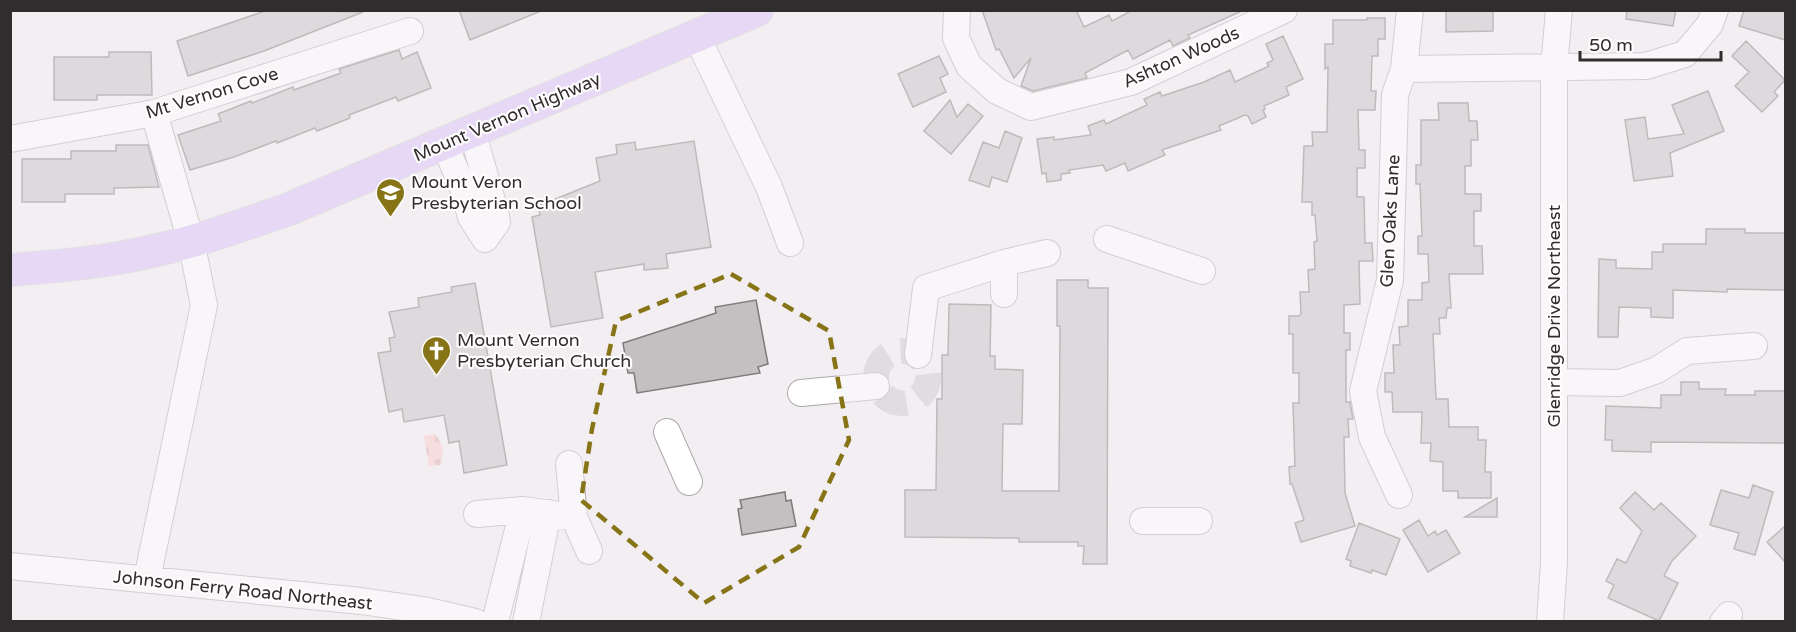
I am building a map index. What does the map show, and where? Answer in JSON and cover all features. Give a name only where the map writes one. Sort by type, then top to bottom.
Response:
[{"type":"main road","name":"Mount Vernon Highway","points":[[10,270],[77,265],[156,250],[223,232],[289,209],[697,37],[722,18],[756,10]]},
{"type":"street","name":"Ashton Woods","points":[[957,10],[956,38],[969,66],[997,91],[1031,107],[1131,82],[1284,10]]},
{"type":"street","name":"Glen Oaks Lane","points":[[1399,495],[1372,437],[1363,391],[1390,280],[1395,95],[1404,69],[1410,10]]},
{"type":"street","name":"Glenridge Drive Northeast","points":[[1550,621],[1554,562],[1554,69],[1559,10]]},
{"type":"street","points":[[1404,69],[1554,69],[1646,66],[1685,54],[1710,24],[1715,10]]},
{"type":"street","name":"Mt Vernon Cove","points":[[10,139],[154,113],[410,31]]},
{"type":"street","points":[[697,37],[769,187],[790,243]]},
{"type":"street","points":[[147,579],[204,305],[191,241],[154,113]]},
{"type":"street","points":[[1107,239],[1202,270]]},
{"type":"street","points":[[918,355],[926,288],[1004,263],[1047,253]]},
{"type":"street","points":[[1004,263],[1004,294]]},
{"type":"street","points":[[1555,382],[1620,383],[1657,370],[1687,351],[1755,346]]},
{"type":"street","points":[[801,393],[876,386]]},
{"type":"street","points":[[667,432],[689,482]]},
{"type":"street","points":[[569,464],[574,517],[589,551]]},
{"type":"street","points":[[477,514],[536,512],[574,517]]},
{"type":"street","points":[[495,621],[536,512]]},
{"type":"street","points":[[526,621],[536,512]]},
{"type":"street","points":[[1143,521],[1199,521]]},
{"type":"street","name":"Johnson Ferry Road Northeast","points":[[10,566],[361,601],[423,610],[475,621]]},
{"type":"highlighted area","points":[[731,274],[829,331],[849,440],[799,547],[704,603],[581,500],[592,429],[616,321]]},
{"type":"green space","points":[[435,434],[440,441],[443,453],[440,465],[429,466],[424,436]]},
{"type":"building","points":[[268,10],[363,12],[264,51],[188,76],[177,41]]},
{"type":"building","points":[[459,10],[541,10],[541,11],[470,40]]},
{"type":"building","points":[[982,10],[1076,10],[1084,27],[1109,15],[1112,21],[1133,10],[1244,10],[1188,35],[1190,38],[1173,46],[1170,40],[1133,59],[1128,50],[1085,73],[1087,78],[1033,91],[1021,86],[1031,58],[1014,78],[999,49],[996,50]]},
{"type":"building","points":[[1446,10],[1493,10],[1493,31],[1446,32]]},
{"type":"building","points":[[1627,10],[1676,10],[1673,26],[1626,19]]},
{"type":"building","points":[[1744,10],[1785,10],[1785,40],[1739,26]]},
{"type":"building","points":[[1367,18],[1385,18],[1385,39],[1378,39],[1378,56],[1372,56],[1371,91],[1376,91],[1375,110],[1358,110],[1359,150],[1365,150],[1365,168],[1357,168],[1357,197],[1364,197],[1365,243],[1372,243],[1373,261],[1359,261],[1360,304],[1344,305],[1344,333],[1350,333],[1350,350],[1346,350],[1346,402],[1350,402],[1353,419],[1348,419],[1349,437],[1344,437],[1345,493],[1355,526],[1301,542],[1295,523],[1304,520],[1292,484],[1290,484],[1289,467],[1295,466],[1293,403],[1299,403],[1299,373],[1293,373],[1293,334],[1289,334],[1289,316],[1301,314],[1300,292],[1309,292],[1308,270],[1315,269],[1314,242],[1317,241],[1312,202],[1302,202],[1304,146],[1313,146],[1312,132],[1327,132],[1328,67],[1325,69],[1325,44],[1333,44],[1333,20],[1367,20]]},
{"type":"building","points":[[1283,36],[1303,79],[1286,87],[1289,95],[1264,106],[1266,117],[1252,124],[1245,115],[1219,126],[1221,130],[1162,150],[1165,155],[1128,171],[1125,163],[1106,171],[1103,165],[1069,170],[1070,173],[1061,174],[1061,180],[1047,182],[1046,173],[1042,174],[1037,139],[1054,137],[1054,140],[1091,135],[1088,126],[1104,120],[1106,124],[1147,105],[1144,99],[1160,92],[1162,96],[1204,82],[1230,70],[1235,82],[1269,66],[1267,63],[1273,60],[1266,44]]},
{"type":"building","points":[[1746,41],[1785,80],[1774,92],[1778,96],[1762,112],[1735,86],[1749,72],[1732,56]]},
{"type":"building","points":[[399,50],[402,59],[417,52],[431,88],[398,101],[396,97],[349,115],[350,118],[317,131],[315,128],[277,143],[276,141],[190,170],[178,135],[221,121],[218,114],[251,101],[252,103],[293,87],[294,90],[341,73],[339,69]]},
{"type":"building","points":[[109,52],[151,52],[152,95],[97,95],[97,100],[54,100],[54,57],[109,57]]},
{"type":"building","points":[[939,56],[948,74],[940,78],[946,92],[913,107],[898,74]]},
{"type":"building","points":[[1708,91],[1724,131],[1670,153],[1673,176],[1634,181],[1625,120],[1645,117],[1648,139],[1684,134],[1672,105]]},
{"type":"building","points":[[950,100],[957,117],[968,104],[983,116],[951,154],[924,131]]},
{"type":"building","points":[[1438,103],[1468,103],[1469,121],[1477,121],[1478,140],[1471,140],[1471,166],[1465,166],[1465,194],[1481,194],[1481,211],[1474,211],[1474,246],[1482,246],[1483,274],[1449,274],[1451,308],[1447,308],[1446,318],[1439,318],[1440,334],[1433,334],[1436,399],[1448,399],[1449,427],[1478,427],[1478,440],[1486,440],[1485,472],[1491,472],[1491,498],[1458,498],[1458,491],[1443,491],[1443,462],[1430,461],[1431,443],[1421,443],[1422,412],[1393,412],[1392,392],[1385,392],[1385,373],[1394,373],[1393,345],[1400,345],[1399,327],[1408,326],[1408,300],[1422,300],[1422,283],[1429,282],[1428,254],[1418,254],[1418,236],[1422,236],[1420,184],[1416,184],[1416,165],[1421,165],[1421,120],[1439,120]]},
{"type":"building","points":[[1005,131],[1022,138],[1007,182],[992,177],[989,187],[969,180],[983,142],[999,148]]},
{"type":"building","points":[[694,141],[711,247],[666,254],[668,268],[644,270],[644,264],[595,272],[603,318],[551,327],[532,217],[540,215],[538,206],[600,181],[596,158],[617,154],[616,145],[635,142],[636,150]]},
{"type":"building","points":[[116,145],[148,145],[159,187],[114,188],[114,194],[65,194],[65,202],[22,202],[22,159],[71,159],[71,151],[116,151]]},
{"type":"building","points":[[1706,229],[1745,229],[1745,233],[1785,233],[1785,290],[1727,289],[1727,292],[1673,290],[1673,318],[1651,317],[1651,308],[1619,307],[1618,337],[1598,337],[1599,259],[1616,260],[1616,268],[1652,269],[1652,252],[1663,252],[1663,244],[1706,244]]},
{"type":"building","points":[[1057,280],[1088,280],[1088,288],[1108,288],[1107,564],[1083,564],[1084,546],[1078,546],[1078,542],[1019,542],[1019,538],[905,537],[905,490],[936,490],[937,399],[942,399],[942,355],[948,355],[949,304],[991,305],[990,356],[995,356],[995,369],[1023,370],[1022,424],[1003,424],[1002,491],[1059,491],[1060,326],[1057,326]]},
{"type":"building","name":"Mount Vernon Presbyterian Church","points":[[475,283],[507,465],[464,473],[459,441],[449,443],[444,415],[404,422],[402,409],[389,412],[378,353],[391,351],[389,338],[395,337],[389,312],[419,307],[418,298],[452,292],[451,287]]},
{"type":"building","points":[[756,300],[768,364],[758,367],[760,373],[637,393],[634,373],[628,373],[623,343],[716,313],[715,307]]},
{"type":"building","points":[[1681,382],[1699,382],[1699,389],[1726,389],[1725,395],[1755,395],[1755,391],[1785,391],[1785,443],[1651,442],[1651,452],[1612,451],[1612,440],[1605,440],[1606,406],[1661,408],[1661,395],[1681,395]]},
{"type":"building","points":[[1753,485],[1773,492],[1755,555],[1734,549],[1739,533],[1710,525],[1721,490],[1749,498]]},
{"type":"building","points":[[785,492],[786,501],[791,500],[796,526],[742,535],[738,509],[742,508],[740,500]]},
{"type":"building","points":[[1635,492],[1654,510],[1661,503],[1696,536],[1672,561],[1664,576],[1678,583],[1659,621],[1608,598],[1614,585],[1606,581],[1617,559],[1626,563],[1642,531],[1620,508]]},
{"type":"building","points":[[1497,498],[1497,517],[1465,517]]},
{"type":"building","points":[[1419,520],[1428,536],[1435,531],[1437,535],[1446,530],[1460,553],[1428,572],[1403,530]]},
{"type":"building","points":[[1359,523],[1400,539],[1386,575],[1350,566],[1351,561],[1346,559]]},
{"type":"building","points":[[1785,526],[1785,562],[1767,542]]},
{"type":"tunnel","points":[[897,351],[907,351],[921,358],[928,377],[921,396],[907,403],[897,403],[887,399],[880,392],[876,382],[876,372],[880,362],[887,355],[897,351]]},
{"type":"place","name":"Mount Veron Presbyterian School","points":[[390,218]]},
{"type":"place","name":"Mount Vernon Presbyterian Church","points":[[436,376]]}]
